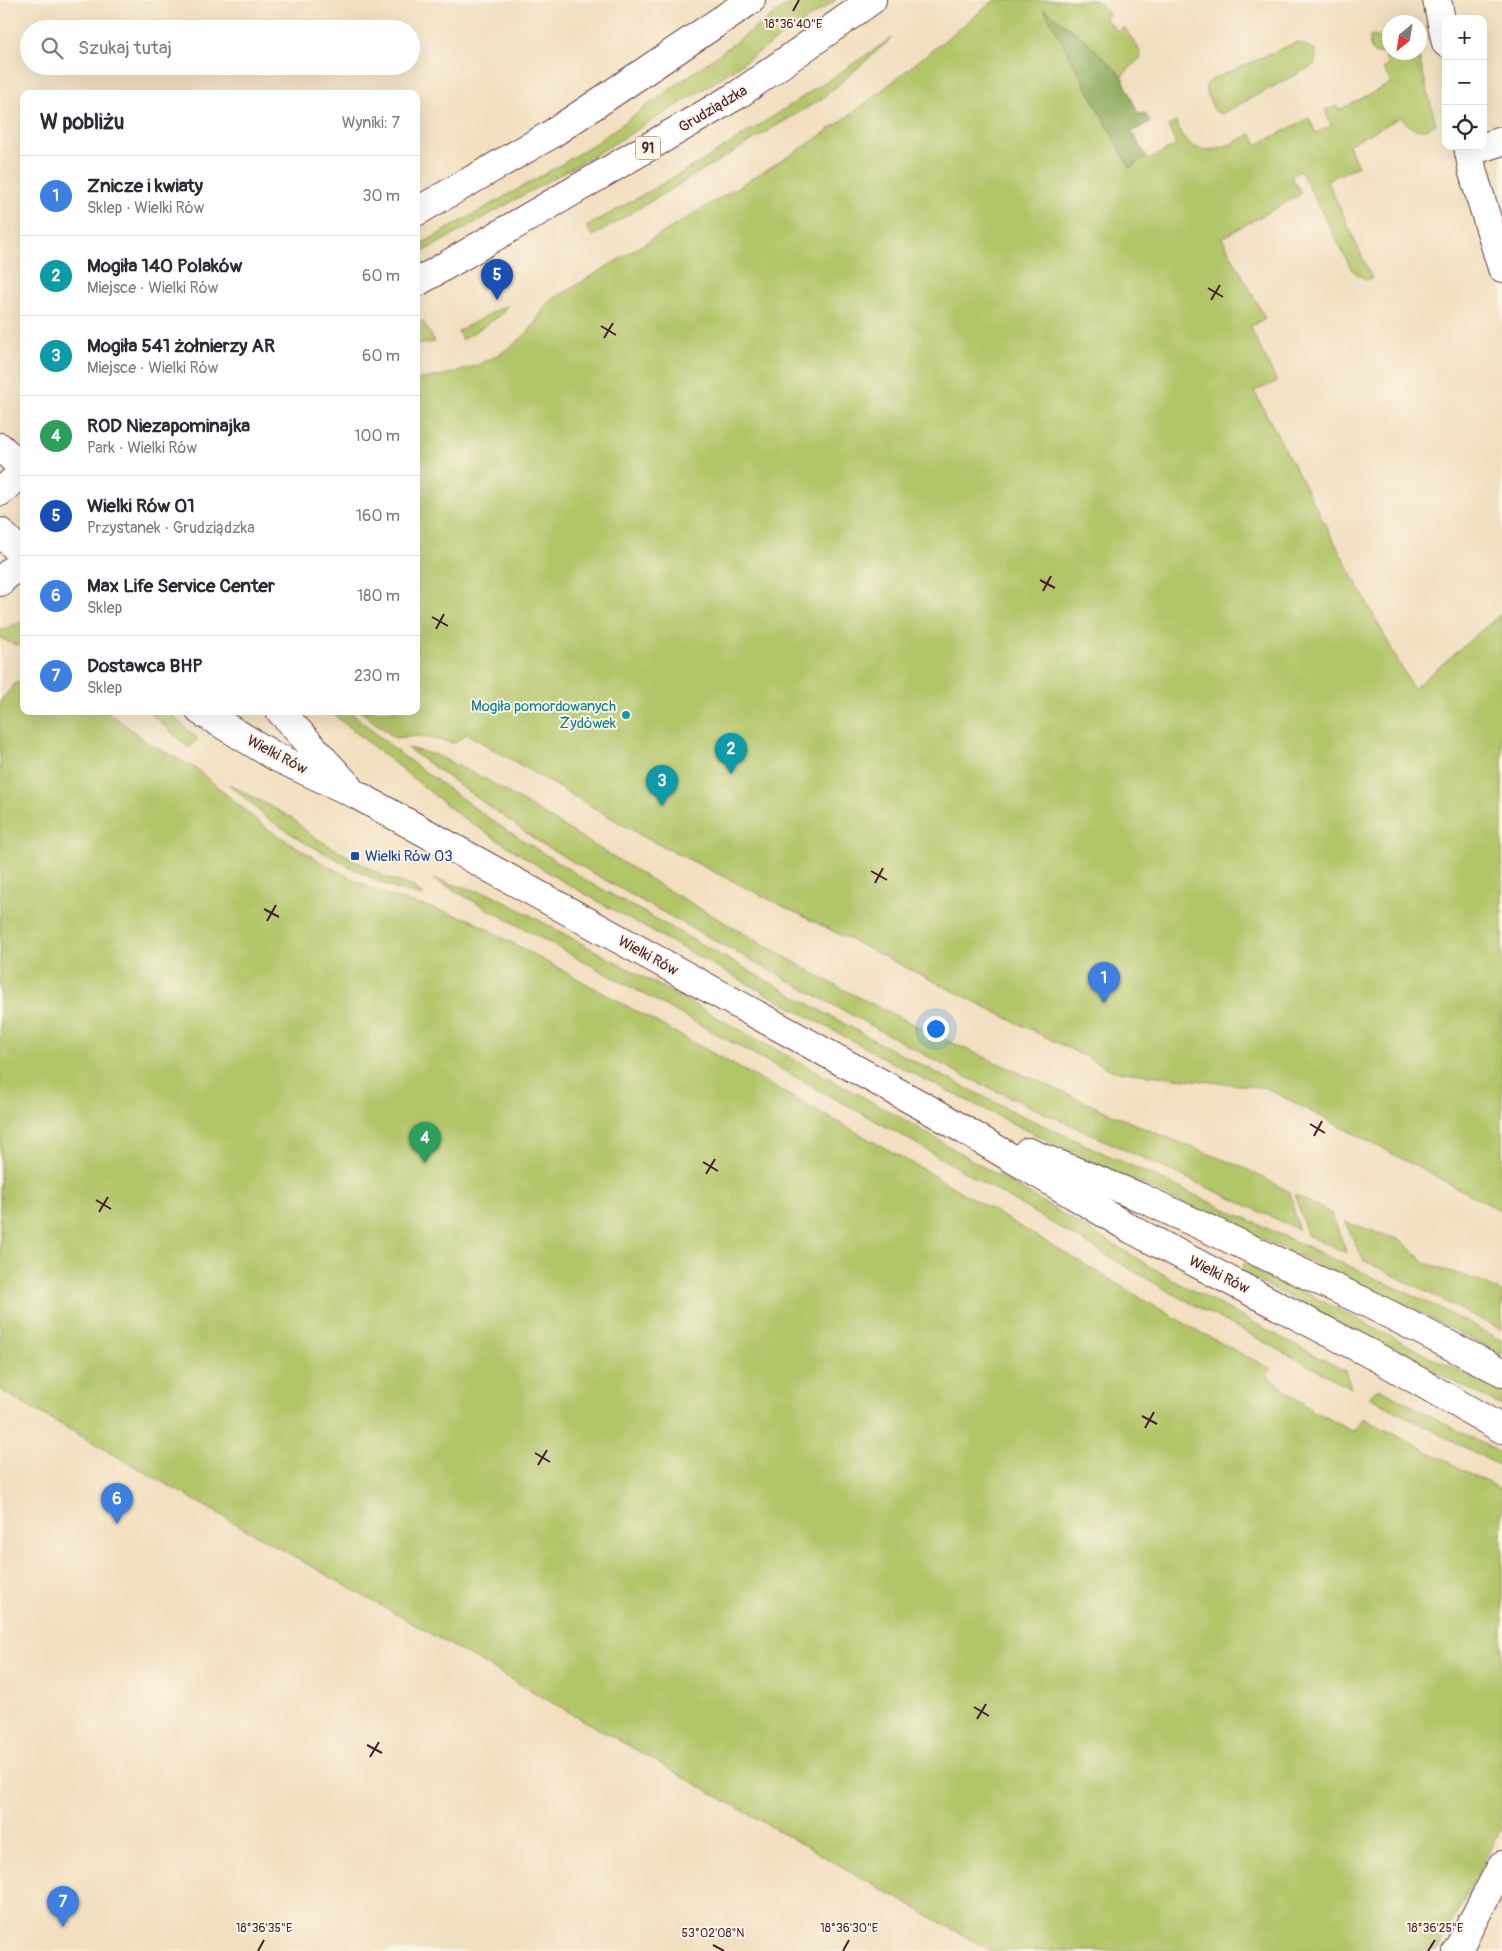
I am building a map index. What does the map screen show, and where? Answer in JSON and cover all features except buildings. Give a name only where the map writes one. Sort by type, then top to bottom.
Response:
[{"type":"street","points":[[420,210],[550,135],[751,0]]},
{"type":"street","name":"Grudziądzka","points":[[420,280],[740,94],[872,0]]},
{"type":"street","points":[[1437,0],[1442,24]]},
{"type":"street","points":[[1487,145],[1502,141]]},
{"type":"street","points":[[1469,150],[1474,173],[1502,268]]},
{"type":"street","points":[[0,447],[20,467]]},
{"type":"street","points":[[0,492],[20,474]]},
{"type":"street","points":[[0,532],[20,552]]},
{"type":"street","points":[[0,582],[20,564]]},
{"type":"street","name":"Wielki Rów","points":[[207,715],[276,757],[357,795],[939,1115],[1131,1229],[1380,1358],[1502,1429]]},
{"type":"street","name":"Wielki Rów","points":[[284,715],[357,795]]},
{"type":"street","name":"Wielki Rów","points":[[939,1115],[1142,1198],[1367,1303],[1502,1372]]},
{"type":"street","points":[[1457,1951],[1502,1865]]},
{"type":"green space","points":[[794,0],[836,0],[707,87],[610,146],[420,254],[420,245],[562,164],[600,140]]},
{"type":"green space","points":[[995,0],[1096,0],[1109,13],[1105,19],[1118,31],[1124,27],[1139,49],[1141,57],[1122,76],[1088,42],[1045,10],[1130,168],[1146,156],[1148,160],[1176,145],[1168,126],[1176,122],[1185,140],[1192,146],[1209,150],[1226,146],[1251,134],[1257,145],[1309,118],[1316,133],[1331,126],[1325,110],[1336,106],[1339,110],[1391,83],[1383,68],[1388,65],[1386,60],[1420,60],[1436,124],[1417,130],[1401,117],[1348,145],[1358,166],[1327,180],[1372,278],[1366,280],[1352,270],[1300,170],[1291,175],[1301,194],[1222,238],[1265,318],[1250,327],[1277,382],[1254,391],[1413,689],[1502,613],[1502,1211],[1266,1088],[1114,1071],[644,837],[467,734],[454,743],[417,736],[395,738],[365,715],[420,715],[420,414],[423,412],[420,408],[420,379],[462,370],[503,352],[528,332],[547,303],[807,145],[857,110]]},
{"type":"green space","points":[[1044,9],[1088,42],[1122,76],[1138,114],[1145,113],[1150,122],[1132,132],[1146,156],[1130,168]]},
{"type":"green space","points":[[1370,36],[1382,38],[1382,53],[1375,54],[1370,47]]},
{"type":"green space","points":[[892,38],[823,98],[593,236],[586,227],[704,160]]},
{"type":"green space","points":[[1297,42],[1315,50],[1314,65],[1221,114],[1215,111],[1206,93],[1206,85],[1211,80]]},
{"type":"green space","points":[[507,305],[501,315],[462,340],[458,331]]},
{"type":"green space","points":[[423,321],[435,342],[420,344],[420,322]]},
{"type":"green space","points":[[20,623],[20,645],[0,638],[0,631]]},
{"type":"green space","points":[[20,681],[20,715],[112,715],[148,743],[195,768],[266,828],[326,865],[382,894],[469,919],[912,1163],[1194,1329],[1271,1369],[1267,1376],[1312,1410],[1354,1432],[1363,1418],[1502,1490],[1502,1819],[1499,1824],[1502,1827],[1437,1951],[991,1951],[0,1390],[0,701],[17,682]]},
{"type":"green space","points":[[152,715],[171,715],[198,739],[189,748]]},
{"type":"green space","points":[[334,715],[354,715],[399,753],[494,822],[589,882],[890,1049],[1010,1110],[1425,1301],[1502,1341],[1502,1355],[1396,1300],[1058,1146],[906,1070],[557,878],[459,815]]},
{"type":"green space","points":[[407,748],[436,755],[489,781],[666,889],[838,987],[937,1036],[1141,1127],[1244,1168],[1290,1192],[1298,1229],[962,1075],[635,897],[542,844]]},
{"type":"green space","points":[[229,784],[292,818],[312,836],[385,877],[412,886],[424,896],[401,891],[381,883],[304,842],[267,818]]},
{"type":"green space","points":[[433,879],[493,895],[905,1120],[1173,1280],[1345,1371],[1351,1388],[1168,1291],[896,1132]]},
{"type":"green space","points":[[1295,1195],[1331,1213],[1347,1253],[1307,1235]]},
{"type":"green space","points":[[1345,1222],[1401,1240],[1426,1263],[1476,1280],[1502,1292],[1502,1330],[1363,1260]]},
{"type":"green space","points":[[1245,1262],[1502,1393],[1502,1406],[1240,1272]]},
{"type":"green space","points":[[1379,1388],[1502,1454],[1502,1467],[1369,1397]]},
{"type":"place","name":"Wielki Rów 01","points":[[497,300]]},
{"type":"place","name":"Mogiła pomordowanych Żydówek","points":[[626,715]]},
{"type":"place","name":"Mogiła 140 Polaków","points":[[731,774]]},
{"type":"place","name":"Mogiła 541 żołnierzy AR","points":[[662,806]]},
{"type":"place","name":"Wielki Rów 03","points":[[355,856]]},
{"type":"place","name":"Znicze i kwiaty","points":[[1104,1003]]},
{"type":"place","name":"ROD Niezapominajka","points":[[425,1163]]},
{"type":"place","name":"Max Life Service Center","points":[[117,1524]]},
{"type":"place","name":"Dostawca BHP","points":[[63,1927]]}]
